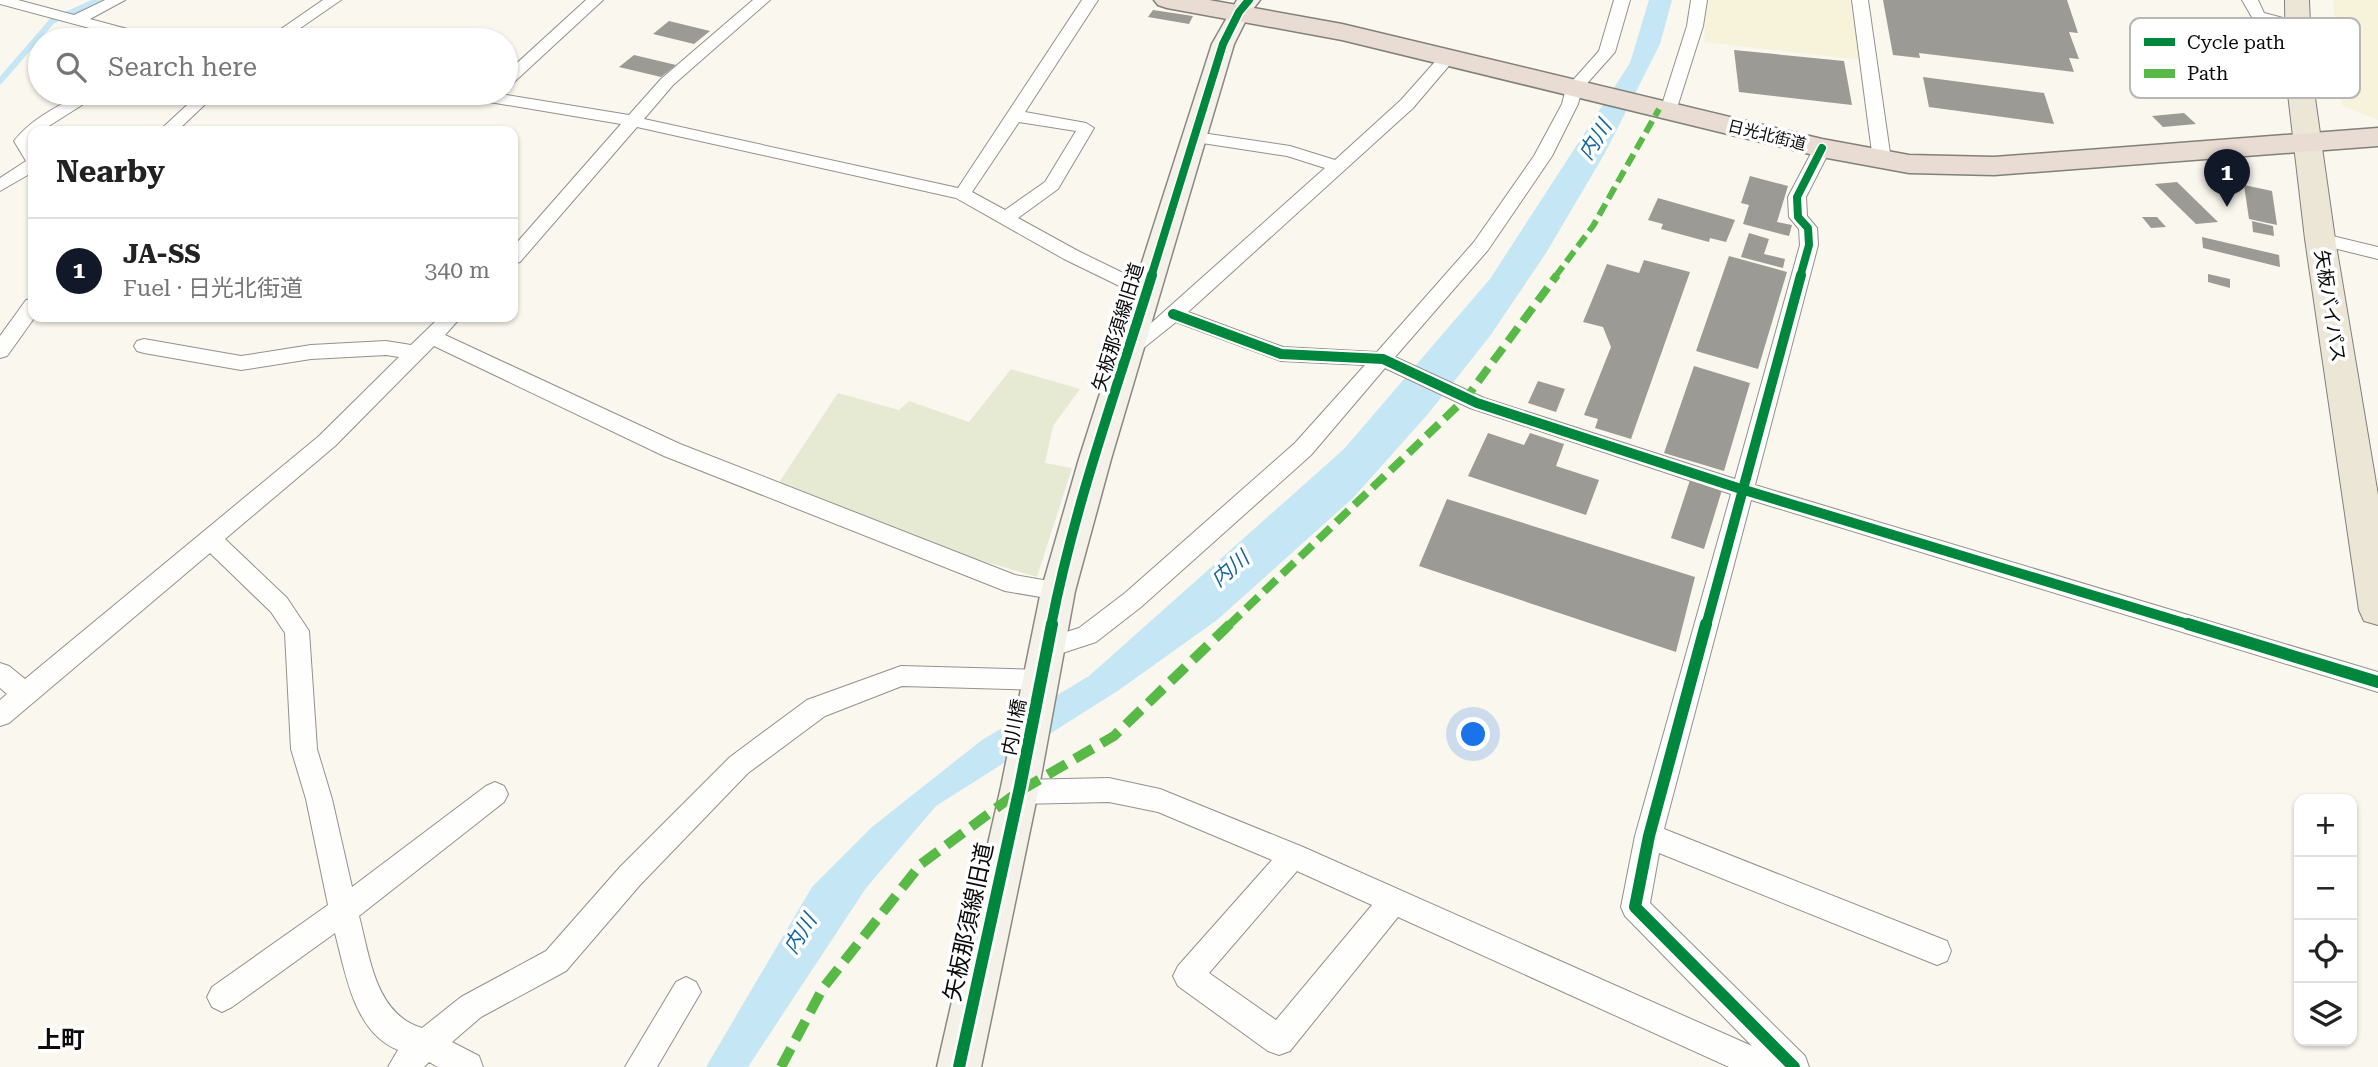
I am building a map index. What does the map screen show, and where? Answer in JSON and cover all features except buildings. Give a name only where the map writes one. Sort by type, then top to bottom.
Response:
[{"type":"highway","name":"日光北街道","points":[[1167,0],[1244,6],[1579,90],[1882,160],[1938,166],[1994,166],[2378,137]]},
{"type":"main road","name":"矢板バイパス","points":[[2302,98],[2320,239],[2378,610]]},
{"type":"street","points":[[1,0],[106,28]]},
{"type":"street","points":[[76,20],[117,0]]},
{"type":"street","points":[[291,28],[333,0]]},
{"type":"street","points":[[518,70],[595,0]]},
{"type":"street","points":[[518,252],[667,82],[762,0]]},
{"type":"street","points":[[962,194],[1017,116],[1051,58],[1090,0]]},
{"type":"street","points":[[403,1067],[471,1007],[556,961],[630,876],[739,765],[816,708],[901,676],[1043,667],[1133,600],[1303,449],[1481,246],[1543,156],[1570,104],[1607,52],[1622,0]]},
{"type":"street","points":[[1659,109],[1692,38],[1699,0]]},
{"type":"street","points":[[1860,0],[1882,160]]},
{"type":"street","points":[[2250,0],[2258,16],[2297,13]]},
{"type":"street","name":"矢板那須線旧道","points":[[1043,667],[1058,591],[1095,459],[1223,44],[1244,6]]},
{"type":"street","points":[[1129,349],[1174,314],[1408,104],[1447,58]]},
{"type":"street","points":[[518,100],[632,121],[962,194],[1071,255],[1147,292]]},
{"type":"street","points":[[36,126],[72,105]]},
{"type":"street","points":[[173,126],[196,105]]},
{"type":"street","points":[[1006,218],[1052,185],[1086,128],[1017,116]]},
{"type":"street","points":[[28,135],[23,141],[28,151]]},
{"type":"street","points":[[1195,137],[1290,151],[1339,167]]},
{"type":"street","points":[[1794,1067],[1635,907],[1650,835],[1741,489],[1809,245],[1808,228],[1798,217],[1797,197],[1822,148]]},
{"type":"street","points":[[0,186],[28,165]]},
{"type":"street","points":[[2320,239],[2378,253]]},
{"type":"street","points":[[0,351],[28,313]]},
{"type":"street","points":[[1174,314],[1281,354],[1383,359],[1477,403],[1741,489],[2378,682]]},
{"type":"street","points":[[0,715],[327,441],[446,322]]},
{"type":"street","points":[[431,336],[672,450],[1013,584],[1058,591]]},
{"type":"street","points":[[144,346],[241,363],[311,352],[386,348],[415,352]]},
{"type":"street","points":[[211,538],[279,605],[296,631],[304,749],[319,799],[343,911],[364,988],[379,1019],[402,1037],[426,1044],[468,1067]]},
{"type":"street","name":"内川橋","points":[[1019,790],[1043,667]]},
{"type":"street","points":[[0,673],[24,694]]},
{"type":"street","points":[[1019,790],[1109,790],[1160,801],[1293,856],[1392,903],[1764,1067]]},
{"type":"street","name":"矢板那須線旧道","points":[[959,1067],[1019,790]]},
{"type":"street","points":[[222,997],[343,911],[495,794]]},
{"type":"street","points":[[1650,835],[1937,951]]},
{"type":"street","points":[[1293,856],[1188,976],[1279,1040],[1392,903]]},
{"type":"street","points":[[640,1067],[686,992]]},
{"type":"shaded area","points":[[1707,0],[1850,0],[1860,60],[1704,42]]},
{"type":"shaded area","points":[[2333,0],[2378,0],[2378,120],[2342,105],[2341,98],[2360,98],[2360,18],[2335,18]]},
{"type":"green space","points":[[1011,369],[1080,389],[1053,426],[1045,463],[1072,468],[1037,577],[956,553],[778,484],[838,393],[899,410],[909,401],[969,422]]},
{"type":"water","name":"内川","points":[[1649,0],[1672,0],[1660,44],[1605,153],[1546,253],[1490,336],[1428,414],[1353,498],[1217,620],[1119,690],[936,806],[866,888],[748,1067],[706,1067],[812,887],[872,827],[982,740],[1089,676],[1344,449],[1490,279],[1630,63]]},
{"type":"waterway","points":[[46,28],[52,21],[99,0]]},
{"type":"waterway","points":[[0,81],[28,49]]},
{"type":"marked path","points":[[781,1067],[823,988],[921,864],[1018,792],[1114,736],[1466,398],[1593,226],[1659,109]]},
{"type":"cycle path","points":[[959,1067],[1020,787],[1058,591],[1095,459],[1223,44],[1239,12],[1249,0]]},
{"type":"cycle path","points":[[1794,1067],[1635,907],[1649,836],[1809,245],[1808,228],[1798,217],[1797,197],[1822,148]]},
{"type":"cycle path","points":[[1173,314],[1281,354],[1383,359],[1477,403],[1741,489],[2378,682]]},
{"type":"place","name":"JA-SS","points":[[2227,207]]},
{"type":"district","name":"上町","points":[[61,1040]]}]
